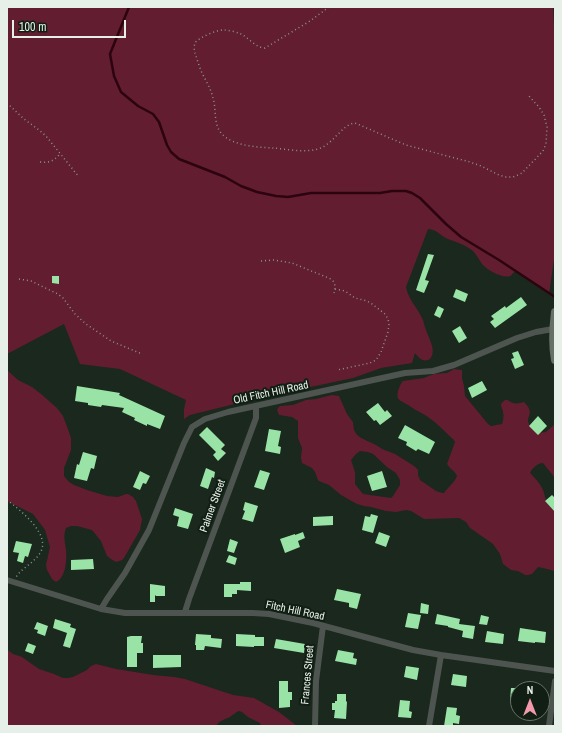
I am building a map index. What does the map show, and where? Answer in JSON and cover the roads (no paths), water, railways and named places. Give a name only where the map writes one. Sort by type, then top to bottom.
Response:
[{"type":"main road","points":[[555,312],[553,330],[553,350],[555,360]]},
{"type":"street","name":"Old Fitch Hill Road","points":[[101,609],[125,573],[149,530],[184,443],[192,427],[205,419],[228,412],[405,373],[432,371],[454,365],[523,336],[536,332],[553,330]]},
{"type":"street","name":"Palmer Street","points":[[186,612],[256,418],[256,406]]},
{"type":"street","name":"Fitch Hill Road","points":[[10,581],[101,609],[125,613],[186,612],[269,614],[441,656],[555,671]]},
{"type":"street","name":"Frances Street","points":[[315,726],[316,681],[323,626]]},
{"type":"street","points":[[429,726],[441,656]]},
{"type":"street","points":[[549,726],[555,681]]},
{"type":"waterway","points":[[129,7],[110,54],[114,76],[121,92],[138,106],[153,114],[159,122],[171,152],[179,159],[225,177],[241,186],[257,192],[276,196],[288,197],[311,193],[380,193],[392,191],[406,191],[412,193],[420,198],[461,237],[555,297]]}]
